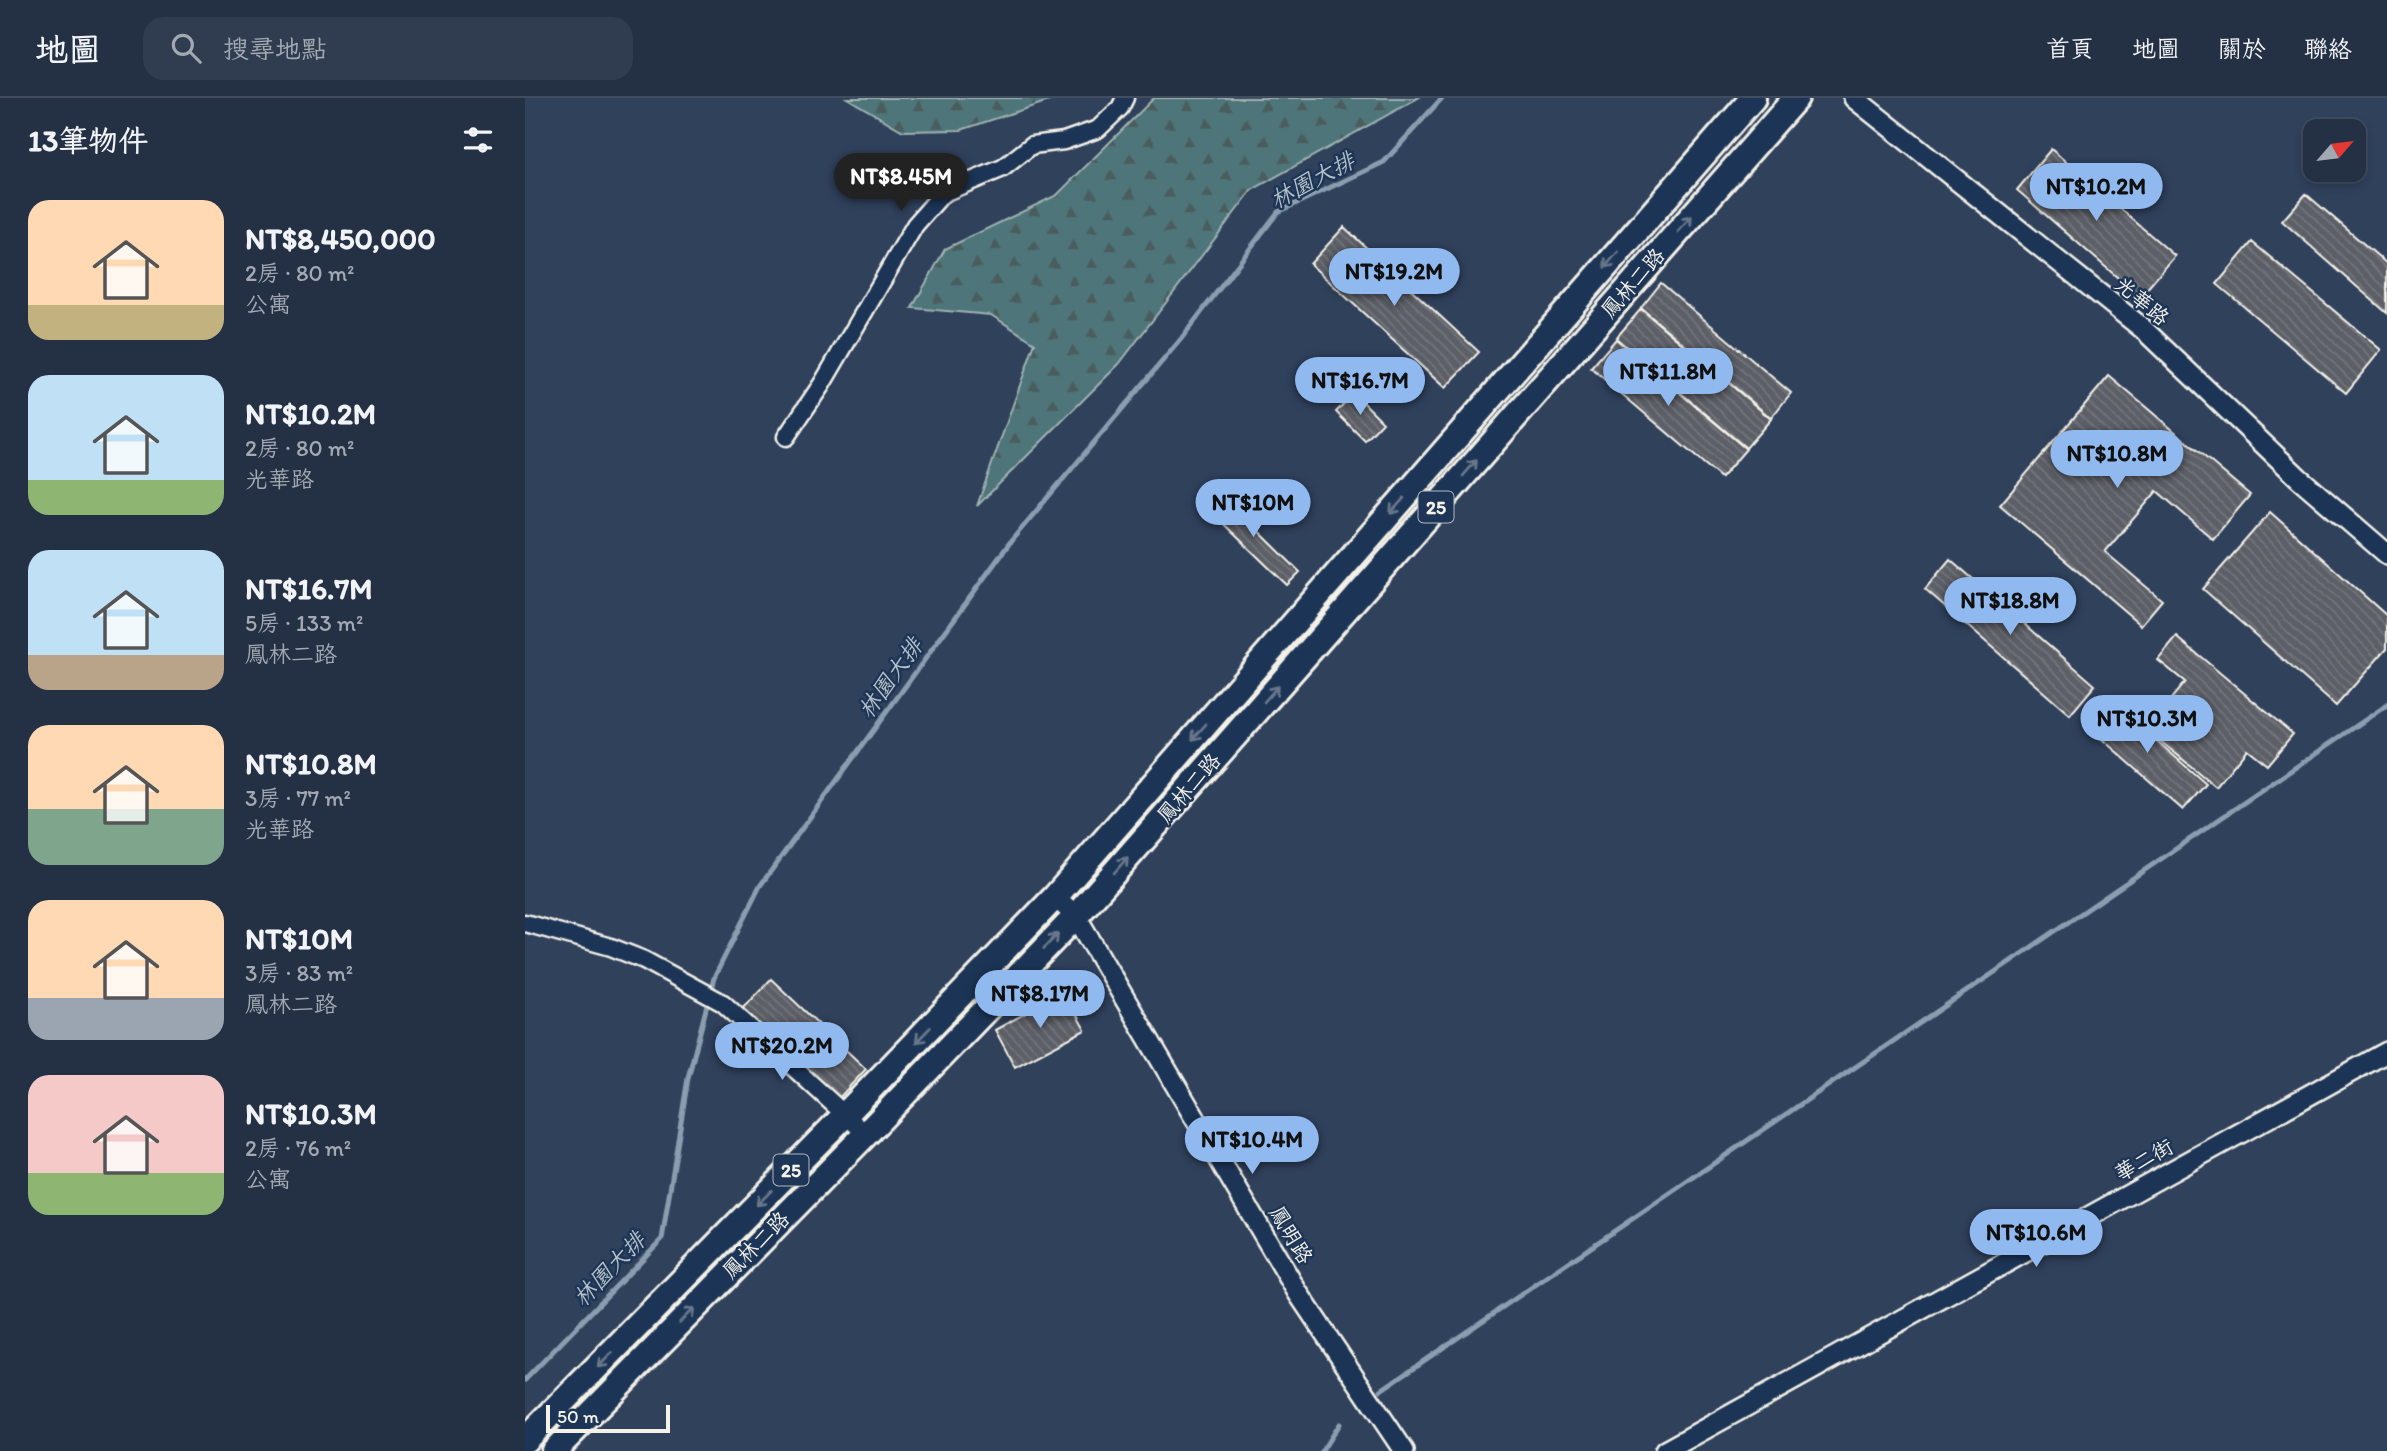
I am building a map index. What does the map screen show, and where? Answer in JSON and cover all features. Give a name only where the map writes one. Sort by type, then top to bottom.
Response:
[{"type":"main road","name":"鳳林二路","points":[[525,1440],[1055,897],[1753,98]]},
{"type":"main road","name":"鳳林二路","points":[[554,1451],[1076,916],[1796,98]]},
{"type":"street","points":[[786,437],[822,384],[915,225],[943,193],[1003,168],[1032,145],[1064,141],[1098,129],[1120,108],[1125,98]]},
{"type":"street","name":"光華路","points":[[1854,98],[2142,328],[2299,478],[2387,554]]},
{"type":"street","name":"鳳明路","points":[[1055,897],[1076,916],[1298,1293],[1403,1451]]},
{"type":"street","points":[[525,923],[611,947],[643,960],[723,1003],[866,1134]]},
{"type":"street","name":"華二街","points":[[1665,1451],[2387,1052]]},
{"type":"green space","points":[[847,98],[1058,98],[961,130],[903,131]]},
{"type":"green space","points":[[1154,98],[1418,98],[1252,190],[1119,364],[977,506],[1035,343],[991,315],[912,308],[945,249],[1057,195]]},
{"type":"building","points":[[2051,149],[2175,256],[2140,297],[2017,190]]},
{"type":"building","points":[[2306,194],[2387,264],[2387,313],[2282,221]]},
{"type":"building","points":[[1344,227],[1479,352],[1445,388],[1310,264]]},
{"type":"building","points":[[2252,242],[2381,350],[2346,393],[2217,284]]},
{"type":"building","points":[[1661,283],[1791,393],[1771,418],[1641,308]]},
{"type":"building","points":[[1641,309],[1771,419],[1746,448],[1616,338]]},
{"type":"building","points":[[1616,339],[1746,449],[1721,478],[1591,368]]},
{"type":"building","points":[[2109,376],[2250,495],[2213,539],[2157,491],[2105,552],[2162,600],[2141,625],[2000,505]]},
{"type":"building","points":[[1354,393],[1383,422],[1365,441],[1336,412]]},
{"type":"building","points":[[1220,493],[1300,572],[1287,585],[1206,507]]},
{"type":"building","points":[[2270,512],[2387,616],[2387,648],[2336,706],[2203,589]]},
{"type":"building","points":[[1950,559],[2095,685],[2070,715],[1925,589]]},
{"type":"building","points":[[2177,637],[2293,734],[2267,765],[2247,749],[2216,787],[2146,729],[2185,682],[2158,660]]},
{"type":"building","points":[[2110,700],[2206,784],[2183,810],[2087,726]]},
{"type":"building","points":[[771,979],[866,1069],[838,1099],[742,1010]]},
{"type":"building","points":[[1064,992],[1085,1030],[1015,1067],[995,1030]]},
{"type":"waterway","name":"林園大排","points":[[525,1380],[662,1239],[688,1078],[714,978],[760,886],[1011,541],[1181,339],[1278,212],[1384,162],[1442,98]]},
{"type":"waterway","points":[[1381,1390],[2387,705]]},
{"type":"waterway","points":[[1322,1451],[1339,1424]]}]
